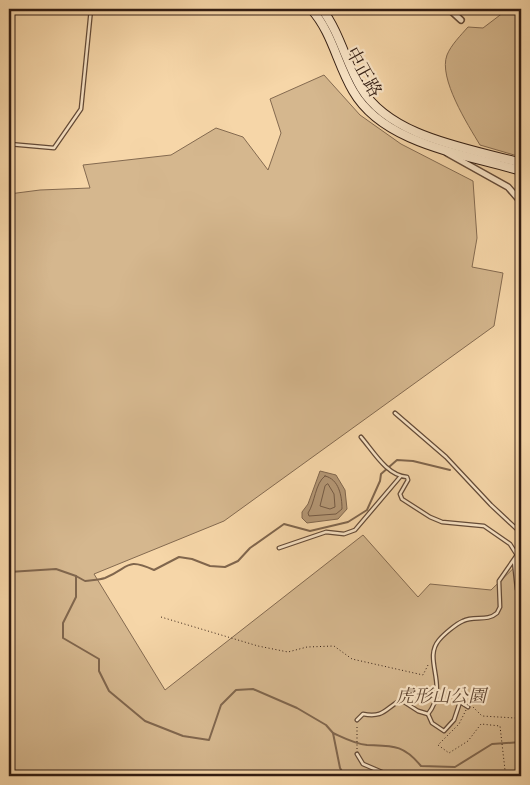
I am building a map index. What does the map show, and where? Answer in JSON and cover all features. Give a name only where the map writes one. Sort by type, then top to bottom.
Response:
[{"type":"main road","points":[[136,9],[143,9]]},
{"type":"main road","name":"中正路","points":[[311,9],[325,29],[353,91],[369,112],[390,128],[433,146],[521,171]]},
{"type":"main road","name":"中正路","points":[[322,9],[367,97],[381,112],[415,131],[521,163]]},
{"type":"street","points":[[449,9],[461,20]]},
{"type":"street","points":[[415,131],[433,146],[508,188],[521,202]]},
{"type":"lane","points":[[9,144],[54,148],[81,109],[91,9]]},
{"type":"lane","points":[[395,413],[446,457],[490,505],[521,534]]},
{"type":"lane","points":[[361,437],[387,468],[400,477],[407,478],[408,480],[401,491],[402,499],[421,513],[442,522],[484,526],[510,544],[519,555],[499,581],[500,607],[497,613],[484,619],[463,621],[439,640],[433,656],[438,694],[428,714]]},
{"type":"lane","points":[[279,548],[326,532],[344,534],[355,530],[400,477]]},
{"type":"lane","points":[[514,561],[517,589],[521,596]]},
{"type":"lane","points":[[357,720],[363,714],[375,716],[390,709],[401,700],[424,714],[428,714]]},
{"type":"lane","points":[[428,714],[432,723],[444,731],[454,720],[460,702],[468,707]]},
{"type":"lane","points":[[357,754],[363,764],[391,776]]},
{"type":"path","points":[[161,617],[258,646],[288,652],[307,647],[334,646],[352,658],[412,671],[418,675],[423,675],[433,656]]},
{"type":"path","points":[[506,774],[500,726],[481,724],[468,741],[449,753],[438,745],[460,724],[468,707],[476,708],[482,716],[515,718]]},
{"type":"path","points":[[357,720],[357,754]]},
{"type":"green space","points":[[508,9],[521,9],[521,157],[480,145],[450,88],[445,65],[451,48],[468,27],[483,28]]},
{"type":"green space","name":"虎形山公園","points":[[324,75],[360,115],[401,144],[473,181],[477,238],[472,267],[503,273],[494,326],[224,521],[94,574],[165,690],[363,535],[418,597],[430,584],[491,590],[521,561],[521,776],[9,776],[9,194],[40,190],[90,188],[83,165],[171,155],[216,128],[243,137],[268,170],[281,133],[270,99]]},
{"type":"water","points":[[320,471],[336,475],[345,490],[347,509],[338,519],[307,523],[302,518],[302,512],[308,504]]},
{"type":"waterway","points":[[76,576],[85,581],[103,579],[132,564],[138,564],[154,570],[179,557],[192,559],[210,566],[225,567],[238,561],[250,548],[284,524],[310,531],[348,522],[367,510],[380,481],[381,474],[397,460],[413,461],[450,470]]},
{"type":"waterway","points":[[9,572],[56,569],[76,576],[76,597],[63,623],[63,638],[99,659],[99,671],[109,691],[145,721],[183,736],[209,740],[221,705],[236,690],[253,689],[297,708],[326,725],[333,733],[340,768],[345,776]]},
{"type":"waterway","points":[[333,733],[358,743],[390,746],[403,750],[421,766],[455,767],[492,744],[521,742]]}]
